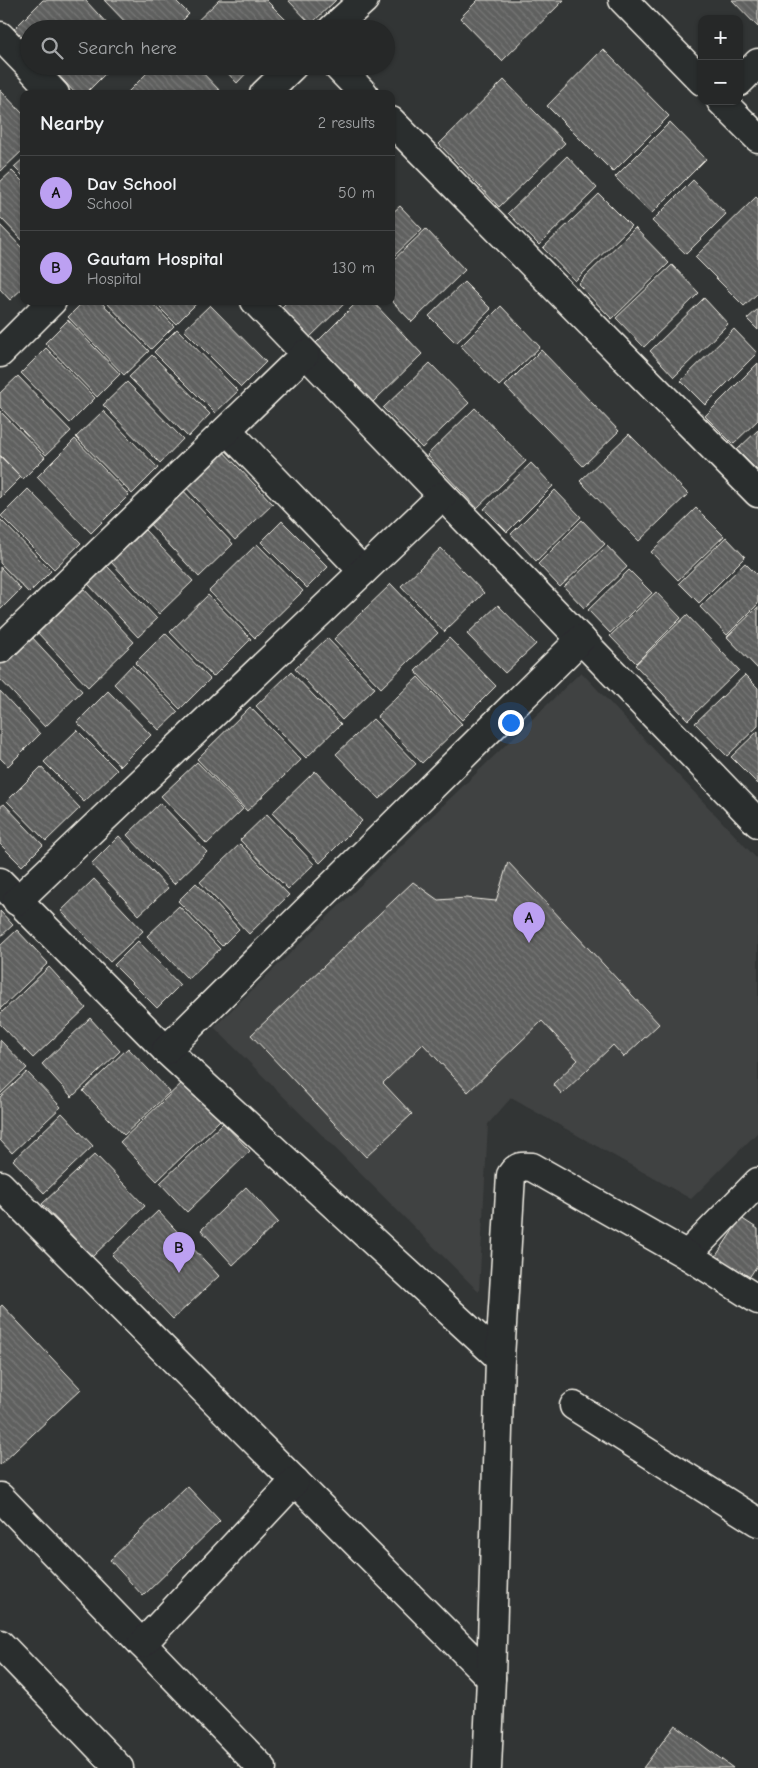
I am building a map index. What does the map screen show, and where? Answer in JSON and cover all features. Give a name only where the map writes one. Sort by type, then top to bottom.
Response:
[{"type":"street","points":[[342,20],[364,0]]},
{"type":"street","points":[[623,0],[698,77]]},
{"type":"street","points":[[0,36],[20,57]]},
{"type":"street","points":[[743,78],[758,63]]},
{"type":"street","points":[[37,75],[51,90]]},
{"type":"street","points":[[268,90],[283,75]]},
{"type":"street","points":[[346,75],[360,90]]},
{"type":"street","points":[[725,105],[758,138]]},
{"type":"street","points":[[395,125],[758,492]]},
{"type":"street","points":[[0,352],[48,305]]},
{"type":"street","points":[[259,305],[758,823]]},
{"type":"street","points":[[0,649],[305,354]]},
{"type":"street","points":[[227,430],[363,571]]},
{"type":"street","points":[[442,496],[363,571],[8,891],[166,1050],[500,1358]]},
{"type":"street","points":[[166,1050],[581,639]]},
{"type":"street","points":[[487,1768],[500,1358],[511,1175],[516,1168],[523,1166],[532,1167],[687,1255],[758,1300]]},
{"type":"street","points":[[0,1185],[491,1678]]},
{"type":"street","points":[[687,1255],[756,1187]]},
{"type":"street","points":[[574,1406],[758,1522]]},
{"type":"street","points":[[142,1644],[295,1481]]},
{"type":"street","points":[[0,1497],[262,1768]]},
{"type":"street","points":[[0,1644],[119,1768]]},
{"type":"shaded area","points":[[581,672],[758,860],[758,1132],[691,1199],[511,1098],[488,1124],[479,1292],[214,1027]]},
{"type":"building","points":[[43,0],[85,0],[104,20],[23,20]]},
{"type":"building","points":[[104,0],[175,0],[189,14],[183,20],[123,20]]},
{"type":"building","points":[[219,0],[266,0],[286,20],[198,20]]},
{"type":"building","points":[[288,0],[336,0],[315,20],[307,20]]},
{"type":"building","points":[[478,0],[564,0],[502,61],[460,18]]},
{"type":"building","points":[[732,0],[758,0],[758,27]]},
{"type":"building","points":[[20,23],[20,35],[14,29]]},
{"type":"building","points":[[603,49],[669,116],[613,172],[547,106]]},
{"type":"building","points":[[58,75],[104,75],[89,90],[72,90]]},
{"type":"building","points":[[145,75],[205,75],[219,90],[130,90]]},
{"type":"building","points":[[229,75],[245,75],[237,83]]},
{"type":"building","points":[[504,80],[565,143],[499,207],[439,144]]},
{"type":"building","points":[[0,90],[20,111],[20,153],[1,171]]},
{"type":"building","points":[[670,122],[706,159],[651,214],[615,177]]},
{"type":"building","points":[[567,156],[597,188],[539,245],[508,213]]},
{"type":"building","points":[[20,162],[20,173],[14,167]]},
{"type":"building","points":[[12,171],[20,179],[20,238],[0,217],[0,182]]},
{"type":"building","points":[[693,180],[726,214],[686,254],[652,221]]},
{"type":"building","points":[[599,194],[631,226],[575,281],[543,248]]},
{"type":"building","points":[[756,197],[758,199],[758,293],[744,306],[695,257]]},
{"type":"building","points":[[400,206],[422,229],[395,255],[395,210]]},
{"type":"building","points":[[0,225],[20,246],[20,291],[10,300],[0,289]]},
{"type":"building","points":[[635,228],[669,263],[612,319],[578,284]]},
{"type":"building","points":[[426,229],[465,270],[412,322],[395,304],[395,258]]},
{"type":"building","points":[[672,265],[699,293],[644,347],[616,318]]},
{"type":"building","points":[[464,282],[491,309],[456,343],[429,316]]},
{"type":"building","points":[[704,298],[728,324],[674,377],[650,351]]},
{"type":"building","points":[[80,305],[104,305],[149,351],[124,375],[68,317]]},
{"type":"building","points":[[109,305],[154,305],[174,326],[151,349]]},
{"type":"building","points":[[157,305],[195,305],[176,324]]},
{"type":"building","points":[[210,305],[266,362],[241,387],[184,330]]},
{"type":"building","points":[[284,305],[343,305],[308,339],[279,310]]},
{"type":"building","points":[[354,305],[376,305],[422,354],[372,403],[315,344]]},
{"type":"building","points":[[501,306],[540,347],[499,386],[461,346]]},
{"type":"building","points":[[758,309],[758,330],[747,319]]},
{"type":"building","points":[[68,320],[120,374],[97,397],[45,343]]},
{"type":"building","points":[[177,329],[238,391],[215,413],[154,352]]},
{"type":"building","points":[[734,329],[757,353],[705,405],[681,381]]},
{"type":"building","points":[[46,348],[95,398],[70,423],[21,373]]},
{"type":"building","points":[[541,350],[619,431],[583,466],[505,386]]},
{"type":"building","points":[[152,355],[210,414],[188,437],[129,377]]},
{"type":"building","points":[[430,363],[469,403],[422,448],[383,408]]},
{"type":"building","points":[[758,363],[758,420],[733,444],[705,416]]},
{"type":"building","points":[[18,376],[71,431],[46,455],[0,407],[0,393]]},
{"type":"building","points":[[127,382],[183,439],[160,463],[103,405]]},
{"type":"building","points":[[475,408],[526,461],[477,508],[427,455]]},
{"type":"building","points":[[0,411],[45,457],[23,479],[0,455]]},
{"type":"building","points":[[103,411],[158,468],[132,494],[76,437]]},
{"type":"building","points":[[758,430],[758,471],[737,450]]},
{"type":"building","points":[[629,434],[688,494],[639,541],[580,481]]},
{"type":"building","points":[[75,439],[129,495],[91,533],[37,477]]},
{"type":"building","points":[[221,449],[273,504],[235,540],[184,485]]},
{"type":"building","points":[[0,456],[21,477],[0,498]]},
{"type":"building","points":[[531,463],[553,486],[507,532],[484,509]]},
{"type":"building","points":[[181,488],[233,544],[199,577],[147,521]]},
{"type":"building","points":[[28,489],[81,543],[54,569],[1,516]]},
{"type":"building","points":[[555,490],[581,517],[536,561],[511,534]]},
{"type":"building","points":[[696,508],[724,536],[678,580],[651,552]]},
{"type":"building","points":[[0,519],[51,571],[29,593],[0,563]]},
{"type":"building","points":[[582,520],[605,544],[560,587],[538,564]]},
{"type":"building","points":[[282,521],[328,567],[307,588],[261,542]]},
{"type":"building","points":[[145,530],[193,581],[159,614],[111,562]]},
{"type":"building","points":[[726,537],[745,557],[699,603],[679,583]]},
{"type":"building","points":[[257,544],[303,591],[255,638],[209,591]]},
{"type":"building","points":[[607,546],[627,567],[584,608],[564,587]]},
{"type":"building","points":[[441,548],[484,593],[444,632],[401,586]]},
{"type":"building","points":[[745,563],[758,576],[758,604],[727,635],[700,607]]},
{"type":"building","points":[[107,566],[157,619],[138,637],[88,584]]},
{"type":"building","points":[[0,567],[21,589],[0,610]]},
{"type":"building","points":[[629,570],[652,593],[610,633],[588,610]]},
{"type":"building","points":[[391,584],[438,633],[381,688],[334,639]]},
{"type":"building","points":[[82,587],[134,642],[88,687],[36,631]]},
{"type":"building","points":[[656,592],[681,618],[636,663],[610,636]]},
{"type":"building","points":[[208,595],[251,639],[213,677],[170,632]]},
{"type":"building","points":[[498,605],[536,644],[505,673],[467,634]]},
{"type":"building","points":[[758,607],[758,669],[727,637]]},
{"type":"building","points":[[687,615],[739,670],[688,720],[635,665]]},
{"type":"building","points":[[165,633],[210,679],[180,709],[135,663]]},
{"type":"building","points":[[30,635],[82,691],[45,727],[0,679],[0,664]]},
{"type":"building","points":[[327,638],[375,688],[342,720],[295,669]]},
{"type":"building","points":[[449,638],[496,686],[462,720],[415,671]]},
{"type":"building","points":[[132,665],[178,712],[159,730],[114,684]]},
{"type":"building","points":[[291,672],[341,724],[306,758],[256,706]]},
{"type":"building","points":[[745,675],[758,688],[758,726],[727,756],[695,723]]},
{"type":"building","points":[[418,677],[462,724],[422,763],[377,716]]},
{"type":"building","points":[[0,691],[40,734],[8,766],[0,758]]},
{"type":"building","points":[[108,691],[151,735],[120,766],[77,722]]},
{"type":"building","points":[[250,707],[301,760],[247,811],[197,759]]},
{"type":"building","points":[[373,719],[416,764],[379,799],[336,754]]},
{"type":"building","points":[[77,730],[117,770],[84,802],[44,762]]},
{"type":"building","points":[[758,731],[758,784],[731,757]]},
{"type":"building","points":[[197,762],[243,809],[207,844],[161,796]]},
{"type":"building","points":[[41,767],[80,808],[46,841],[7,801]]},
{"type":"building","points":[[315,771],[362,821],[320,863],[272,813]]},
{"type":"building","points":[[160,803],[207,852],[174,884],[127,835]]},
{"type":"building","points":[[4,804],[43,845],[22,866],[0,844],[0,807]]},
{"type":"building","points":[[267,814],[314,864],[288,889],[240,840]]},
{"type":"building","points":[[119,836],[168,888],[139,915],[91,864]]},
{"type":"building","points":[[240,844],[289,895],[249,934],[200,882]]},
{"type":"building","points":[[508,862],[659,1024],[624,1057],[613,1045],[562,1094],[553,1084],[578,1060],[542,1021],[468,1092],[423,1044],[383,1083],[412,1114],[366,1157],[251,1035],[413,882],[438,900],[466,898],[496,901]]},
{"type":"building","points":[[94,879],[143,931],[110,962],[61,911]]},
{"type":"building","points":[[196,883],[239,929],[222,946],[178,901]]},
{"type":"building","points":[[179,906],[220,949],[188,979],[147,936]]},
{"type":"building","points":[[0,911],[13,925],[0,937]]},
{"type":"building","points":[[17,930],[48,963],[0,1009],[0,946]]},
{"type":"building","points":[[138,941],[180,985],[157,1008],[114,965]]},
{"type":"building","points":[[49,967],[86,1008],[33,1058],[0,1024],[0,1014]]},
{"type":"building","points":[[90,1018],[120,1051],[72,1097],[42,1064]]},
{"type":"building","points":[[0,1040],[27,1068],[0,1094]]},
{"type":"building","points":[[128,1048],[170,1092],[124,1135],[83,1091]]},
{"type":"building","points":[[27,1072],[61,1107],[12,1153],[0,1140],[0,1097]]},
{"type":"building","points":[[184,1081],[220,1120],[157,1181],[120,1142]]},
{"type":"building","points":[[62,1113],[93,1146],[44,1193],[13,1160]]},
{"type":"building","points":[[223,1123],[250,1151],[187,1212],[160,1183]]},
{"type":"building","points":[[95,1154],[145,1206],[92,1257],[42,1204]]},
{"type":"building","points":[[246,1187],[278,1222],[233,1265],[201,1230]]},
{"type":"building","points":[[158,1211],[219,1276],[173,1319],[112,1255]]},
{"type":"building","points":[[741,1218],[758,1229],[758,1264],[745,1284],[712,1262]]},
{"type":"building","points":[[2,1305],[81,1389],[0,1465],[0,1307]]},
{"type":"building","points":[[187,1486],[220,1521],[143,1596],[110,1560]]},
{"type":"building","points":[[675,1725],[733,1768],[643,1768]]},
{"type":"place","name":"Dav School","points":[[529,943]]},
{"type":"place","name":"Gautam Hospital","points":[[179,1273]]}]
